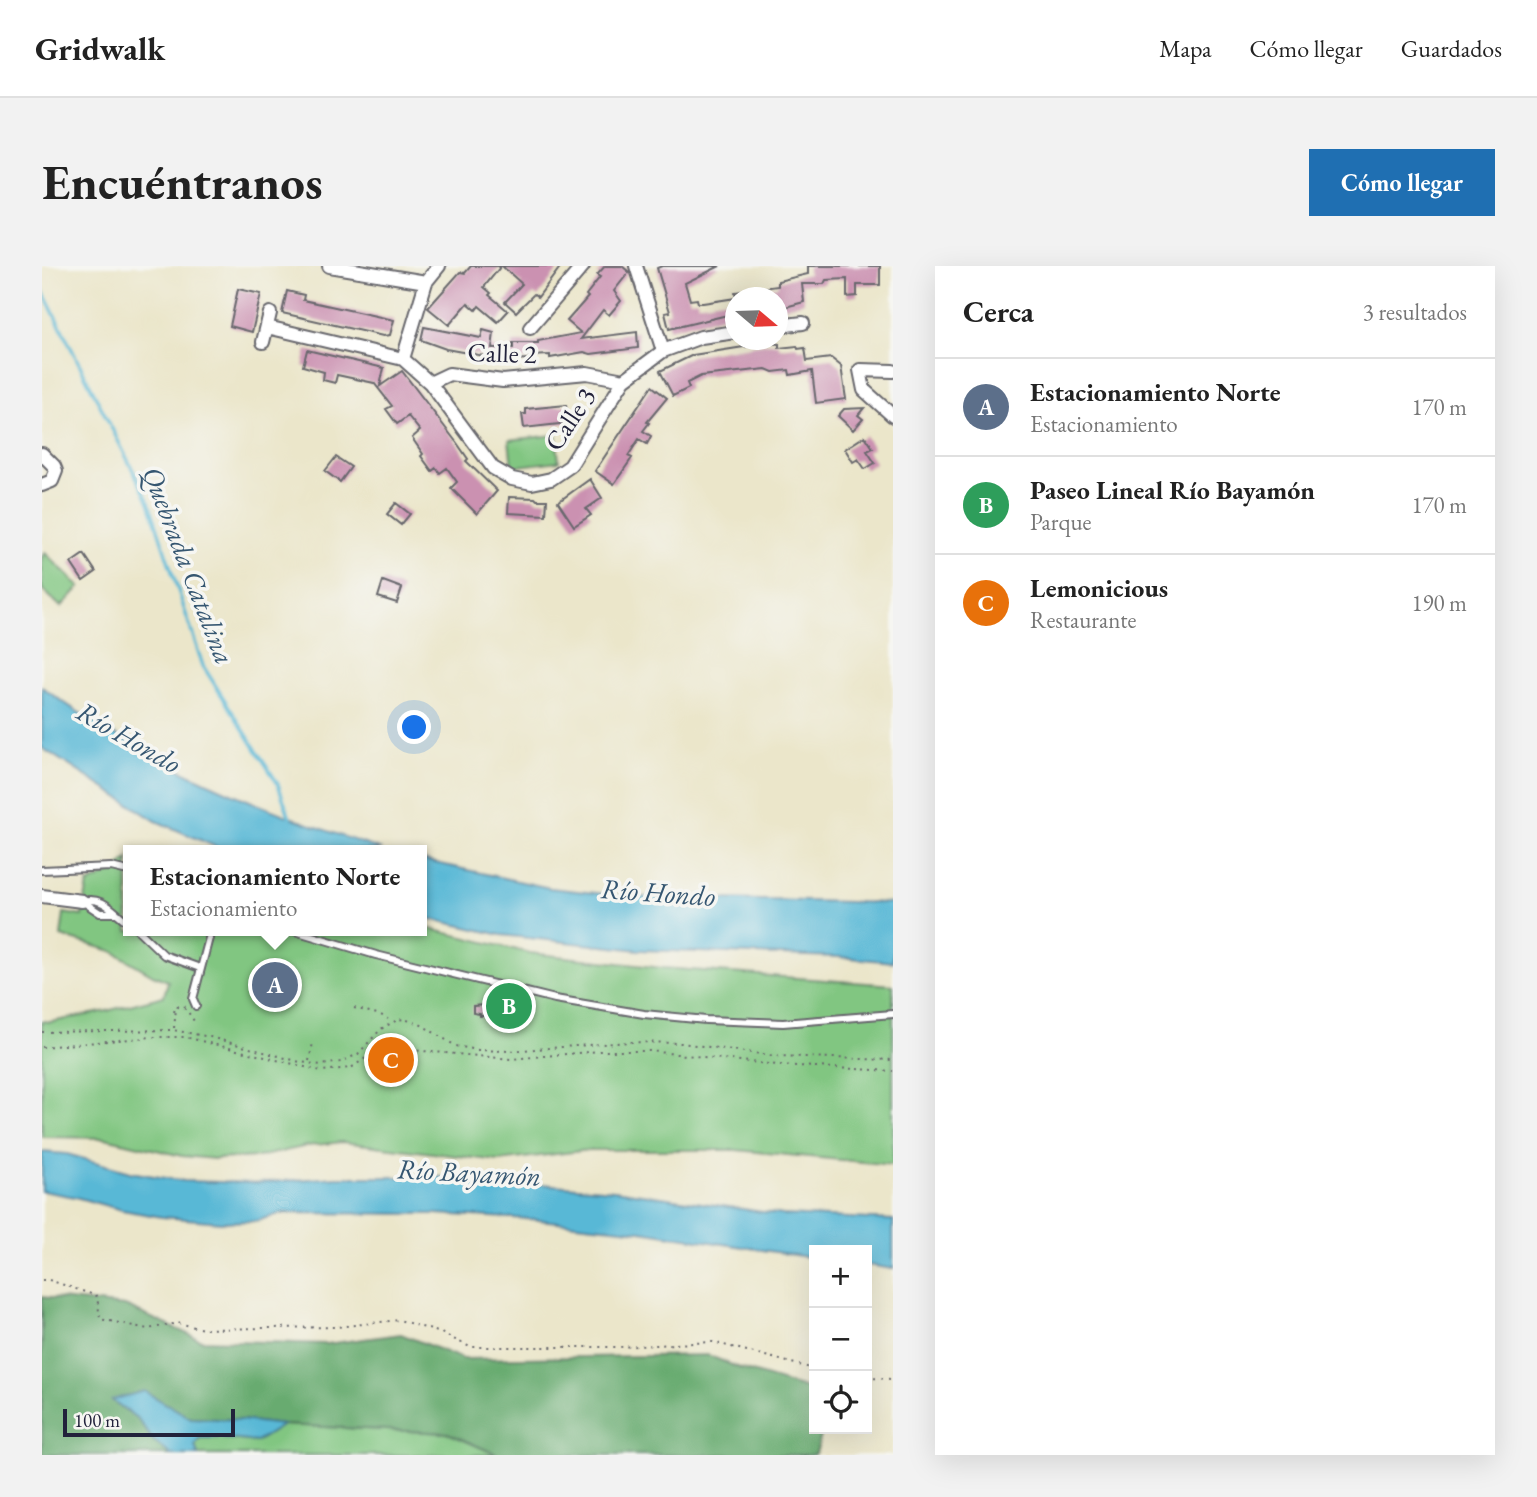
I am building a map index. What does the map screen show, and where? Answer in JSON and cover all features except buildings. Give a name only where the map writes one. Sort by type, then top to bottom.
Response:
[{"type":"street","points":[[329,266],[426,282]]},
{"type":"street","points":[[403,359],[426,282],[439,266]]},
{"type":"street","points":[[530,328],[583,266]]},
{"type":"street","points":[[636,266],[663,351]]},
{"type":"street","points":[[263,342],[270,313]]},
{"type":"street","points":[[788,325],[803,323]]},
{"type":"street","points":[[267,327],[403,359],[430,383]]},
{"type":"street","name":"Calle 3","points":[[430,383],[493,468],[512,479],[532,483],[551,479],[569,466],[624,380],[663,351],[701,337],[725,334]]},
{"type":"street","points":[[893,371],[860,370],[864,390],[893,416]]},
{"type":"street","name":"Calle 2","points":[[430,383],[449,374],[503,381],[587,373],[624,380]]},
{"type":"street","points":[[42,454],[56,471],[52,481],[42,485]]},
{"type":"street","points":[[42,896],[82,901]]},
{"type":"lane","points":[[42,870],[111,867],[123,870]]},
{"type":"lane","points":[[82,901],[100,913],[115,914]]},
{"type":"lane","points":[[82,901],[102,901],[123,919]]},
{"type":"lane","points":[[144,936],[164,955],[200,968]]},
{"type":"lane","points":[[312,936],[388,958],[542,996],[644,1014],[783,1023],[893,1014]]},
{"type":"lane","points":[[192,1007],[209,938]]},
{"type":"path","points":[[174,1029],[175,1007],[192,1007]]},
{"type":"path","points":[[174,1029],[178,1007],[186,1009],[194,1021]]},
{"type":"path","points":[[354,1008],[388,1019]]},
{"type":"path","points":[[42,1032],[174,1029],[300,1062],[332,1065],[358,1054],[381,1030],[397,1020],[404,1019],[420,1024],[456,1046],[478,1050],[509,1051],[629,1042],[681,1043],[775,1056],[893,1060]]},
{"type":"path","points":[[42,1047],[152,1037],[185,1037],[321,1071],[351,1068],[376,1051],[390,1048],[511,1059],[600,1051],[649,1051],[778,1065],[893,1071]]},
{"type":"path","points":[[309,1061],[313,1043]]},
{"type":"path","points":[[42,1280],[97,1296],[100,1319],[148,1329],[178,1323],[203,1329],[336,1327],[399,1320],[440,1333],[470,1347],[620,1348],[713,1342],[809,1368]]},
{"type":"path","points":[[872,1378],[893,1379]]},
{"type":"green space","points":[[556,435],[559,461],[512,467],[509,440]]},
{"type":"green space","points":[[45,553],[80,587],[61,607],[42,589],[42,557]]},
{"type":"green space","points":[[123,864],[123,936],[427,936],[427,928],[530,953],[663,968],[893,985],[893,1165],[736,1150],[589,1150],[499,1161],[342,1142],[307,1146],[258,1157],[215,1159],[182,1156],[105,1138],[42,1137],[42,1021],[51,1022],[107,1011],[164,996],[168,981],[112,951],[61,936],[64,913],[82,916],[88,884],[115,871]]},
{"type":"green space","points":[[42,1297],[125,1306],[201,1340],[326,1344],[401,1334],[463,1359],[708,1355],[739,1368],[809,1389],[809,1434],[822,1434],[816,1453],[812,1455],[498,1455],[448,1433],[191,1418],[144,1391],[113,1401],[138,1419],[153,1440],[171,1455],[42,1455]]},
{"type":"green space","points":[[283,1425],[448,1433],[498,1455],[198,1455],[195,1445],[199,1438],[256,1442]]},
{"type":"water","points":[[42,687],[82,715],[164,762],[249,801],[368,845],[211,845],[156,821],[42,748]]},
{"type":"water","points":[[427,861],[550,888],[631,897],[893,903],[893,962],[839,957],[639,950],[501,935],[427,918]]},
{"type":"water","name":"Río Bayamón","points":[[42,1152],[67,1154],[130,1172],[184,1181],[255,1183],[337,1177],[455,1177],[614,1190],[783,1215],[893,1220],[893,1269],[872,1266],[872,1245],[809,1245],[809,1257],[641,1231],[530,1219],[435,1214],[283,1213],[256,1221],[221,1222],[162,1217],[42,1191]]},
{"type":"water","points":[[144,1391],[191,1418],[283,1425],[256,1442],[200,1438],[195,1445],[198,1455],[171,1455],[153,1440],[138,1419],[112,1400]]},
{"type":"waterway","name":"Quebrada Catalina","points":[[42,290],[149,502],[203,666],[278,784],[291,821]]},
{"type":"place","name":"Estacionamiento Norte","points":[[275,985]]},
{"type":"place","name":"Paseo Lineal Río Bayamón","points":[[509,1006]]},
{"type":"place","name":"Lemonicious","points":[[391,1060]]},
{"type":"water label","name":"Río Hondo","points":[[129,737]]},
{"type":"water label","name":"Río Hondo","points":[[658,892]]}]
